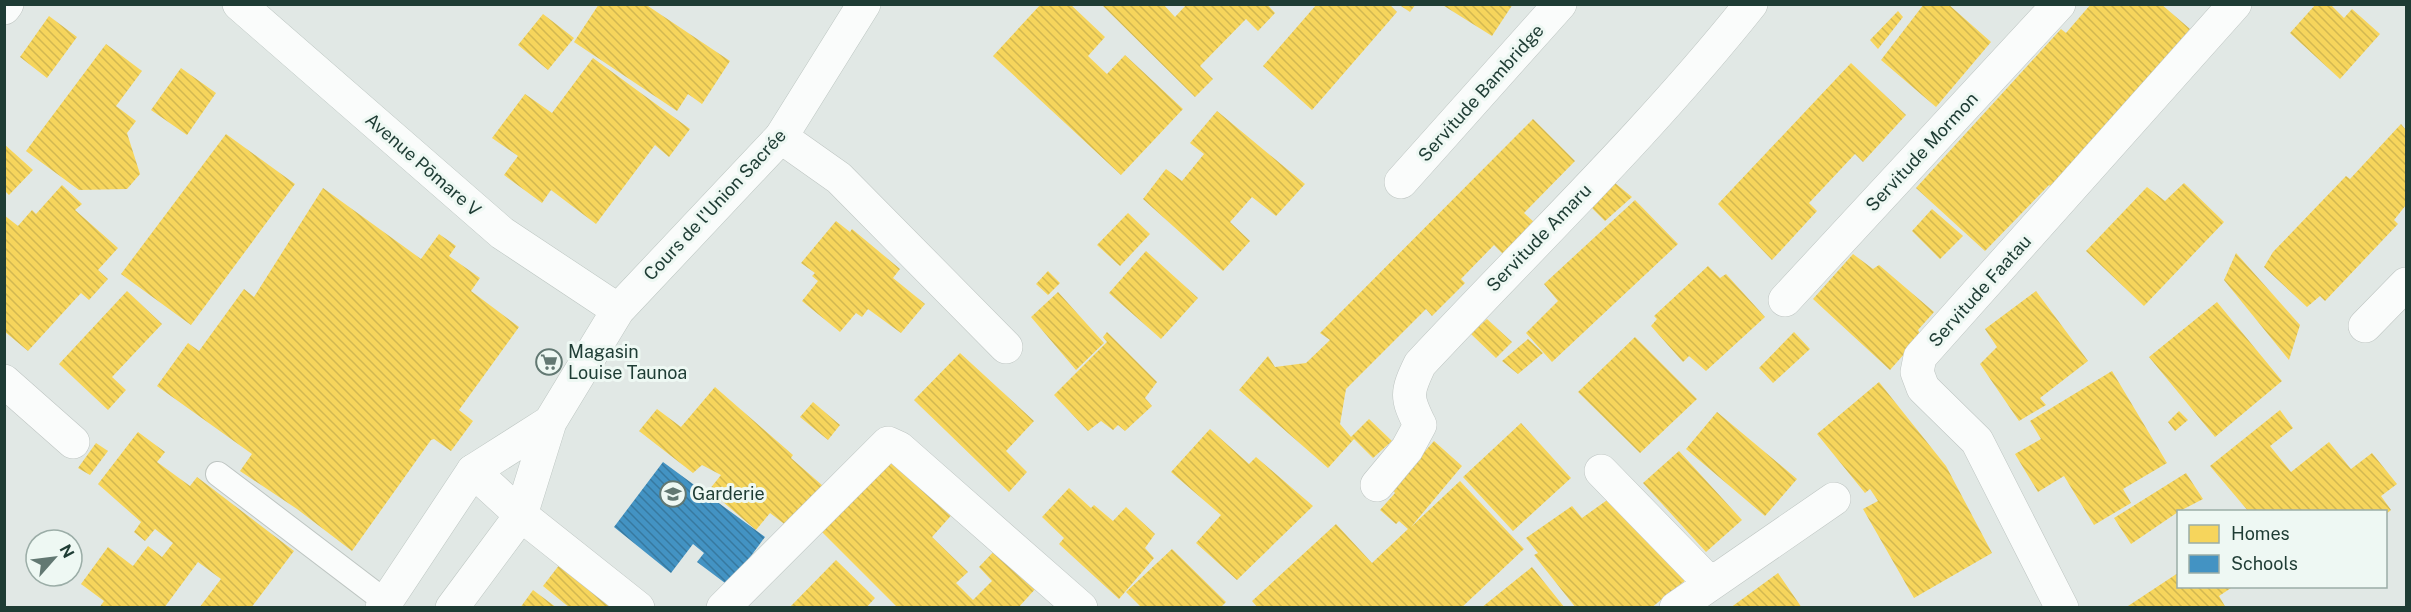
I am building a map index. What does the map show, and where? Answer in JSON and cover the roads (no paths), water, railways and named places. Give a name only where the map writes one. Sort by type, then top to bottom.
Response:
[{"type":"street","name":"Avenue Pōmare V","points":[[239,4],[502,233],[618,310]]},
{"type":"street","name":"Cours de l'Union Sacrée","points":[[550,422],[618,310],[781,137],[864,4]]},
{"type":"street","name":"Servitude Bambridge","points":[[1401,182],[1560,4]]},
{"type":"street","name":"Servitude Amaru","points":[[1377,485],[1407,448],[1420,425],[1407,400],[1410,385],[1420,364],[1676,96],[1751,4]]},
{"type":"street","name":"Servitude Mormon","points":[[1785,300],[2059,4]]},
{"type":"street","name":"Servitude Faatau","points":[[2062,608],[1977,441],[1923,388],[1917,372],[1920,357],[2235,4]]},
{"type":"street","points":[[781,137],[839,178],[1006,347]]},
{"type":"street","points":[[2365,326],[2406,284]]},
{"type":"street","points":[[4,381],[73,442]]},
{"type":"street","points":[[384,605],[473,471],[550,422]]},
{"type":"street","points":[[452,608],[521,515],[550,422]]},
{"type":"street","points":[[723,608],[888,443],[899,448],[1082,608]]},
{"type":"street","points":[[473,471],[521,515],[638,608]]},
{"type":"street","points":[[1601,471],[1710,583]]},
{"type":"street","points":[[1676,608],[1834,499]]},
{"type":"lane","points":[[218,474],[384,605]]},
{"type":"place","name":"Magasin Louise Taunoa","points":[[549,362]]},
{"type":"place","name":"Garderie","points":[[673,494]]}]
